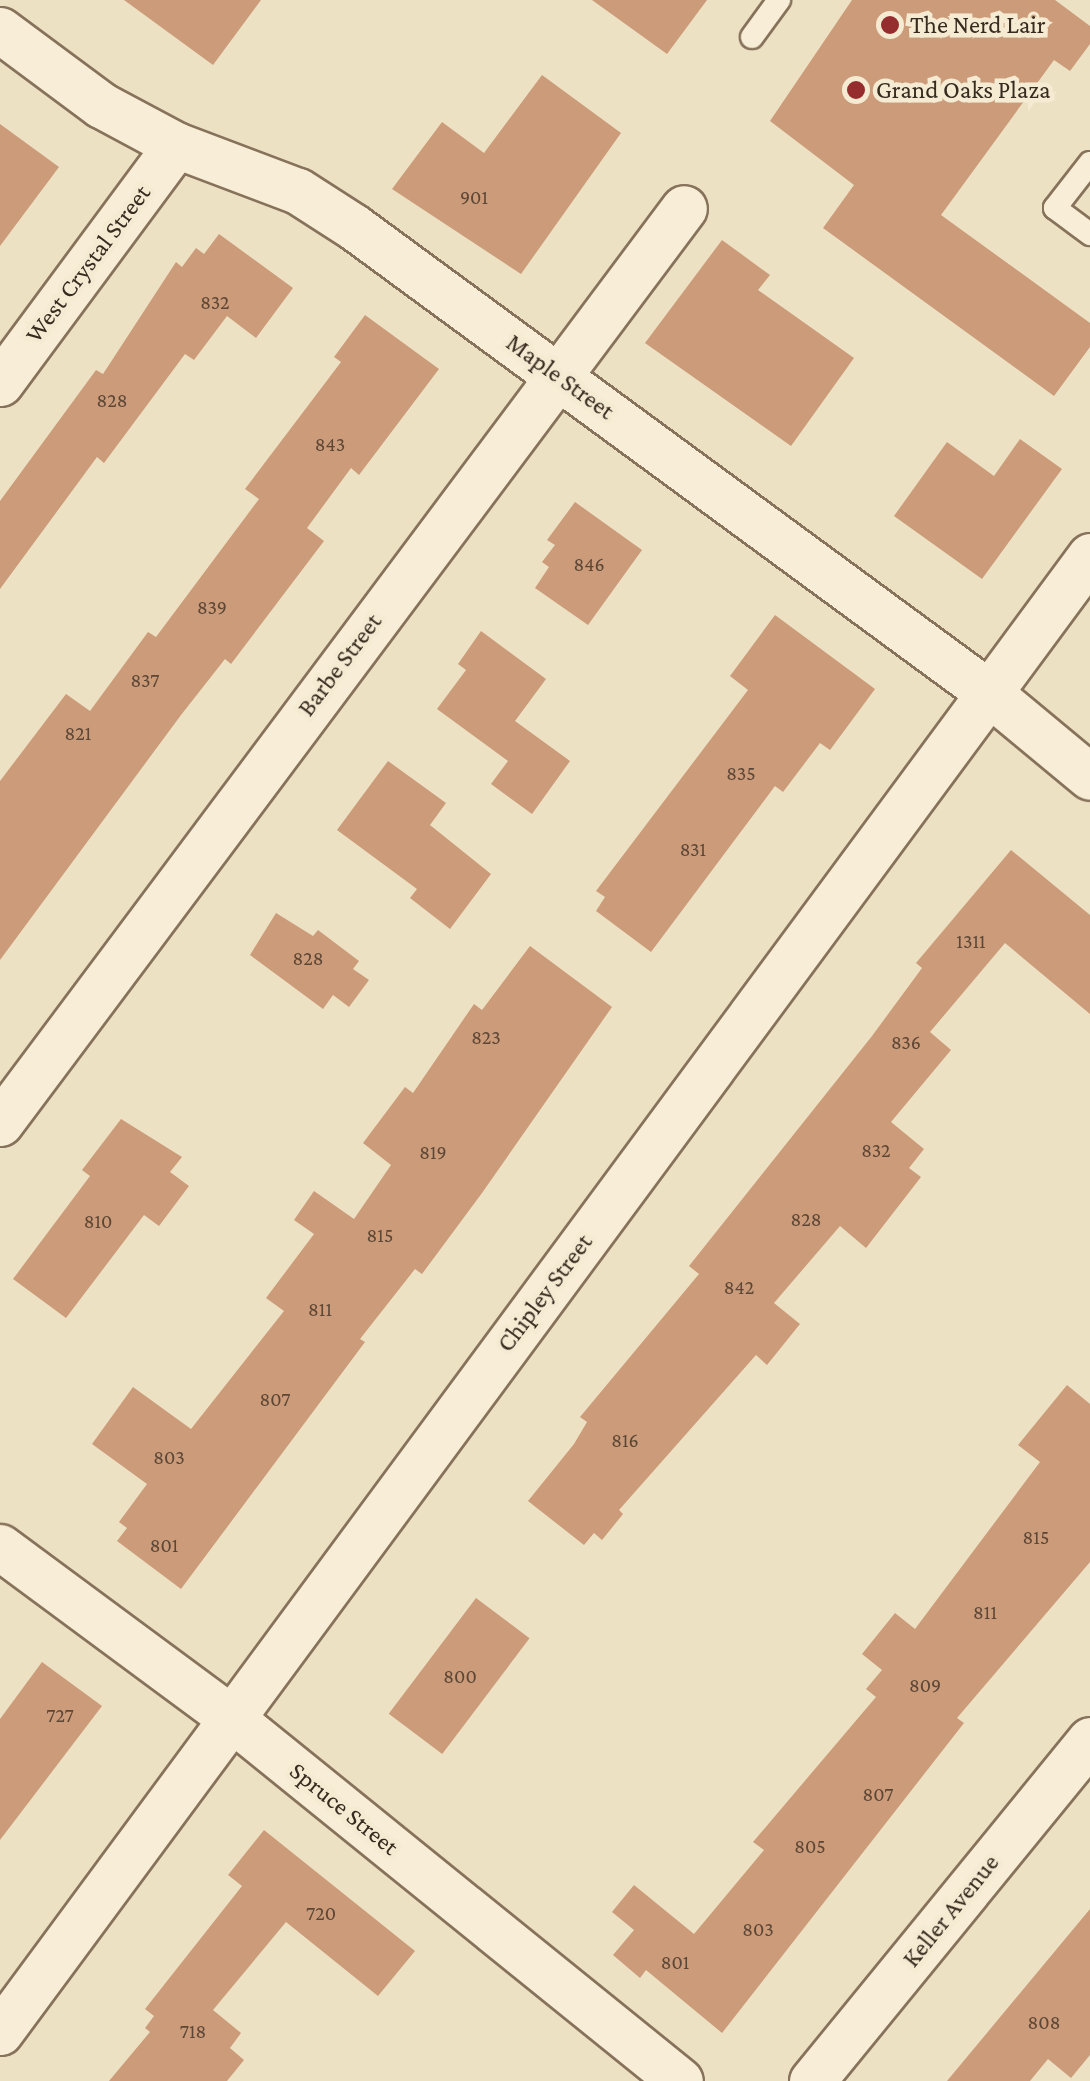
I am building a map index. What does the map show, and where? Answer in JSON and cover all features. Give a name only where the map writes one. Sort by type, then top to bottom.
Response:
[{"type":"street","name":"Maple Street","points":[[0,30],[100,105],[176,146],[298,191],[558,375],[989,693],[1090,777]]},
{"type":"street","name":"West Crystal Street","points":[[0,383],[176,146]]},
{"type":"street","name":"Barbe Street","points":[[0,1123],[684,208]]},
{"type":"street","name":"Chipley Street","points":[[0,2032],[1090,556]]},
{"type":"street","name":"Spruce Street","points":[[0,1547],[231,1718],[680,2081]]},
{"type":"street","name":"Keller Avenue","points":[[812,2081],[1090,1740]]},
{"type":"lane","points":[[752,37],[779,0]]},
{"type":"lane","points":[[1090,163],[1055,208],[1090,234]]},
{"type":"building","points":[[124,0],[261,0],[213,65]]},
{"type":"building","points":[[592,0],[707,0],[667,54]]},
{"type":"building","points":[[852,0],[1055,0],[1090,26],[1090,44],[1070,71],[1054,60],[941,215],[1090,323],[1090,347],[1054,396],[823,228],[854,185],[770,121]]},
{"type":"building","points":[[542,75],[621,133],[521,274],[392,189],[442,122],[484,153]]},
{"type":"building","points":[[0,124],[59,167],[0,246]]},
{"type":"building","points":[[219,234],[293,288],[256,338],[227,316],[194,360],[185,354],[104,463],[97,457],[0,589],[0,501],[96,370],[103,374],[176,262],[182,267],[196,248],[204,254]]},
{"type":"building","points":[[722,240],[770,275],[758,290],[854,358],[791,446],[645,343]]},
{"type":"building","points":[[365,315],[439,369],[359,475],[351,468],[307,528],[324,541],[231,664],[225,659],[181,715],[0,960],[0,781],[66,694],[90,711],[148,632],[156,637],[259,499],[245,489],[341,362],[334,357]]},
{"type":"building","points":[[1020,439],[1062,469],[982,579],[894,516],[947,442],[994,476]]},
{"type":"building","points":[[575,502],[642,550],[588,625],[535,588],[549,567],[542,562],[555,545],[547,540]]},
{"type":"building","points":[[775,615],[875,689],[830,750],[820,743],[783,792],[775,786],[651,952],[596,911],[605,897],[596,891],[748,690],[730,676]]},
{"type":"building","points":[[481,631],[546,679],[515,721],[570,761],[532,814],[491,784],[508,761],[437,709],[466,670],[458,664]]},
{"type":"building","points":[[388,761],[446,803],[430,825],[491,874],[450,929],[410,898],[417,889],[337,830]]},
{"type":"building","points":[[1011,850],[1090,915],[1090,1014],[1005,943],[930,1032],[951,1050],[891,1122],[924,1149],[909,1168],[921,1177],[866,1248],[840,1226],[774,1303],[800,1324],[767,1365],[756,1355],[619,1510],[623,1514],[602,1540],[594,1533],[584,1545],[528,1501],[574,1444],[587,1422],[580,1417],[699,1274],[689,1266],[872,1036],[922,968],[916,963]]},
{"type":"building","points":[[276,913],[313,936],[318,930],[359,961],[353,969],[369,980],[349,1007],[333,995],[323,1009],[250,955]]},
{"type":"building","points":[[530,946],[612,1007],[482,1193],[422,1274],[415,1269],[360,1339],[365,1342],[181,1589],[117,1541],[127,1528],[119,1522],[147,1484],[92,1444],[133,1387],[191,1429],[284,1311],[266,1298],[314,1234],[294,1220],[314,1191],[354,1219],[391,1165],[363,1143],[405,1087],[413,1093],[474,1004],[482,1010]]},
{"type":"building","points":[[121,1119],[182,1157],[170,1172],[189,1186],[159,1226],[144,1215],[66,1318],[13,1279],[90,1176],[82,1170]]},
{"type":"building","points":[[1067,1385],[1090,1404],[1090,1562],[957,1718],[964,1723],[722,2033],[646,1970],[640,1978],[613,1955],[634,1930],[612,1912],[634,1885],[694,1934],[764,1850],[753,1842],[876,1697],[866,1689],[882,1670],[862,1654],[895,1613],[915,1629],[1040,1462],[1018,1445]]},
{"type":"building","points":[[476,1598],[530,1638],[442,1754],[389,1714]]},
{"type":"building","points":[[42,1662],[102,1706],[0,1840],[0,1719]]},
{"type":"building","points":[[264,1830],[415,1951],[378,1996],[286,1922],[213,2010],[241,2033],[230,2048],[244,2060],[227,2081],[109,2081],[150,2032],[145,2028],[154,2016],[145,2009],[242,1886],[228,1875]]},
{"type":"building","points":[[1090,1909],[1090,2055],[1071,2078],[1048,2059],[1030,2081],[947,2081]]},
{"type":"place","name":"The Nerd Lair","points":[[890,25]]},
{"type":"place","name":"Grand Oaks Plaza","points":[[856,90]]}]
